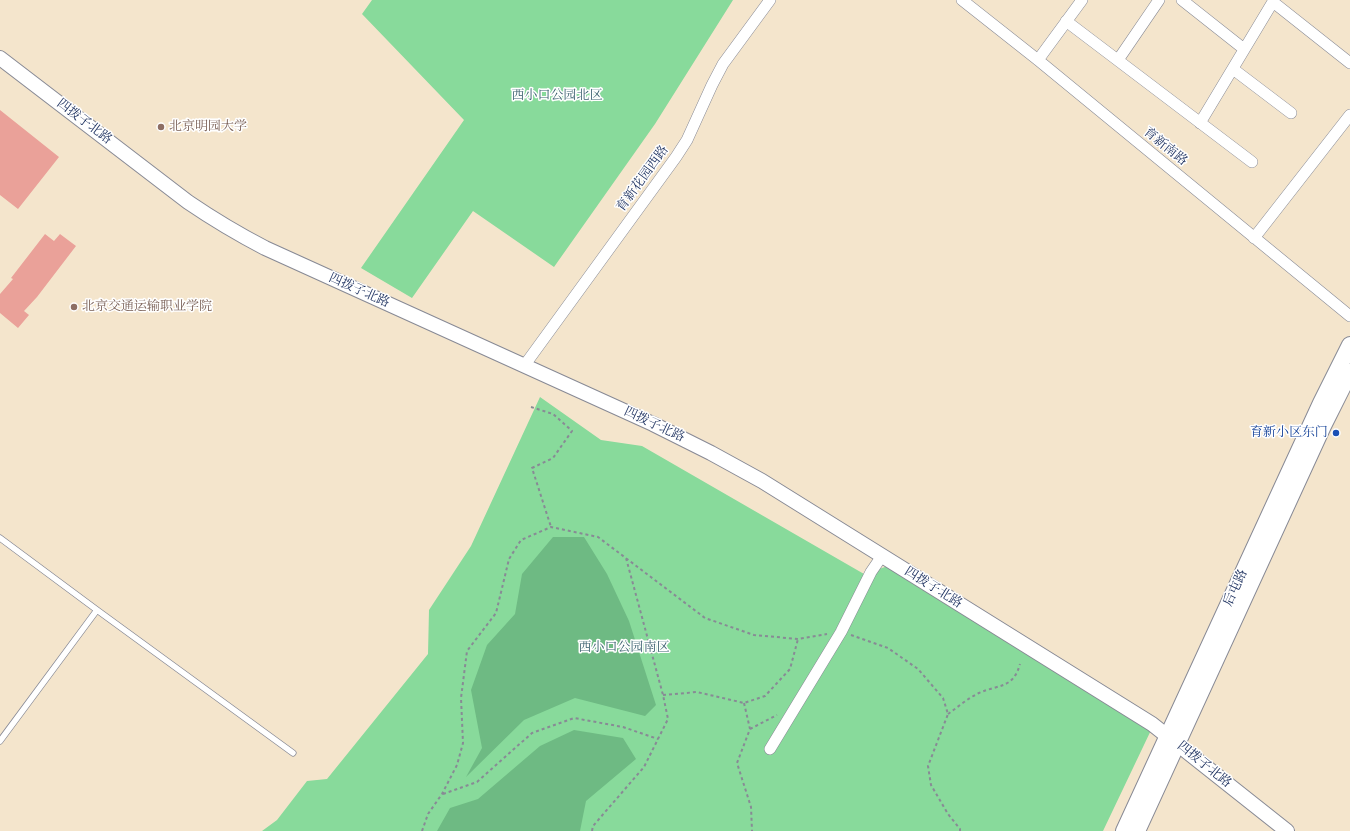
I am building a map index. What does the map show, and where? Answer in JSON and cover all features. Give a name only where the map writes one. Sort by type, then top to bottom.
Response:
[{"type":"main road","name":"后屯路","points":[[1137,831],[1172,739],[1321,403],[1350,345]]},
{"type":"main road","name":"后屯路","points":[[1124,831],[1172,739],[1350,372]]},
{"type":"street","name":"育新花园西路","points":[[524,366],[676,157],[687,140],[723,64],[770,0]]},
{"type":"street","name":"育新南路","points":[[962,0],[1038,60],[1350,316]]},
{"type":"street","points":[[1038,60],[1082,0]]},
{"type":"street","points":[[1118,60],[1159,0]]},
{"type":"street","points":[[1182,0],[1244,49]]},
{"type":"street","points":[[1200,123],[1274,1],[1350,63]]},
{"type":"street","points":[[1066,21],[1252,162]]},
{"type":"street","name":"四拨子北路","points":[[0,58],[188,202],[236,233],[265,248],[653,424],[762,481],[1152,724],[1287,831]]},
{"type":"street","points":[[1233,69],[1291,113]]},
{"type":"street","points":[[1254,238],[1350,115]]},
{"type":"street","points":[[770,749],[841,632],[871,572],[882,556]]},
{"type":"lane","points":[[0,538],[293,753]]},
{"type":"lane","points":[[0,741],[97,610]]},
{"type":"path","points":[[531,407],[553,414],[572,431],[553,458],[532,468],[550,527]]},
{"type":"path","points":[[422,831],[428,814],[442,794],[457,765],[463,743],[460,698],[467,651],[496,613],[509,559],[521,540],[550,527],[598,537],[705,618],[754,635],[798,639],[841,632],[888,648],[918,669],[943,698],[948,714]]},
{"type":"path","points":[[592,831],[593,826],[644,767],[668,719],[663,695],[626,558]]},
{"type":"path","points":[[663,695],[697,692],[744,703],[765,696],[790,669],[798,639]]},
{"type":"path","points":[[960,831],[931,785],[928,766],[948,714],[978,694],[1010,682],[1017,674],[1020,664]]},
{"type":"path","points":[[744,703],[750,729],[737,763],[752,807],[752,831]]},
{"type":"path","points":[[750,729],[780,714],[790,716]]},
{"type":"path","points":[[442,794],[477,782],[532,733],[574,718],[623,727],[658,739]]},
{"type":"green space","name":"西小口公园北区","points":[[372,0],[733,0],[655,124],[554,267],[473,211],[412,298],[361,268],[464,120],[362,14]]},
{"type":"green space","name":"西小口公园南区","points":[[540,397],[601,440],[642,446],[864,574],[891,565],[1153,726],[1103,831],[262,831],[277,820],[307,781],[327,779],[428,654],[429,610],[471,546]]},
{"type":"green space","points":[[553,537],[584,537],[607,574],[629,621],[656,705],[645,716],[575,698],[524,720],[466,777],[482,748],[471,690],[487,645],[515,614],[522,574]]},
{"type":"green space","points":[[574,730],[623,738],[636,759],[586,801],[580,831],[437,831],[450,808],[478,799],[540,746]]},
{"type":"building","points":[[0,110],[59,157],[18,209],[0,195]]},
{"type":"building","points":[[45,234],[54,241],[60,234],[76,246],[37,297],[24,311],[29,315],[18,328],[0,313],[0,294],[13,279],[11,278]]},
{"type":"place","name":"北京明园大学","points":[[161,127]]},
{"type":"place","name":"北京交通运输职业学院","points":[[74,307]]},
{"type":"place","name":"育新小区东门","points":[[1336,433]]}]
